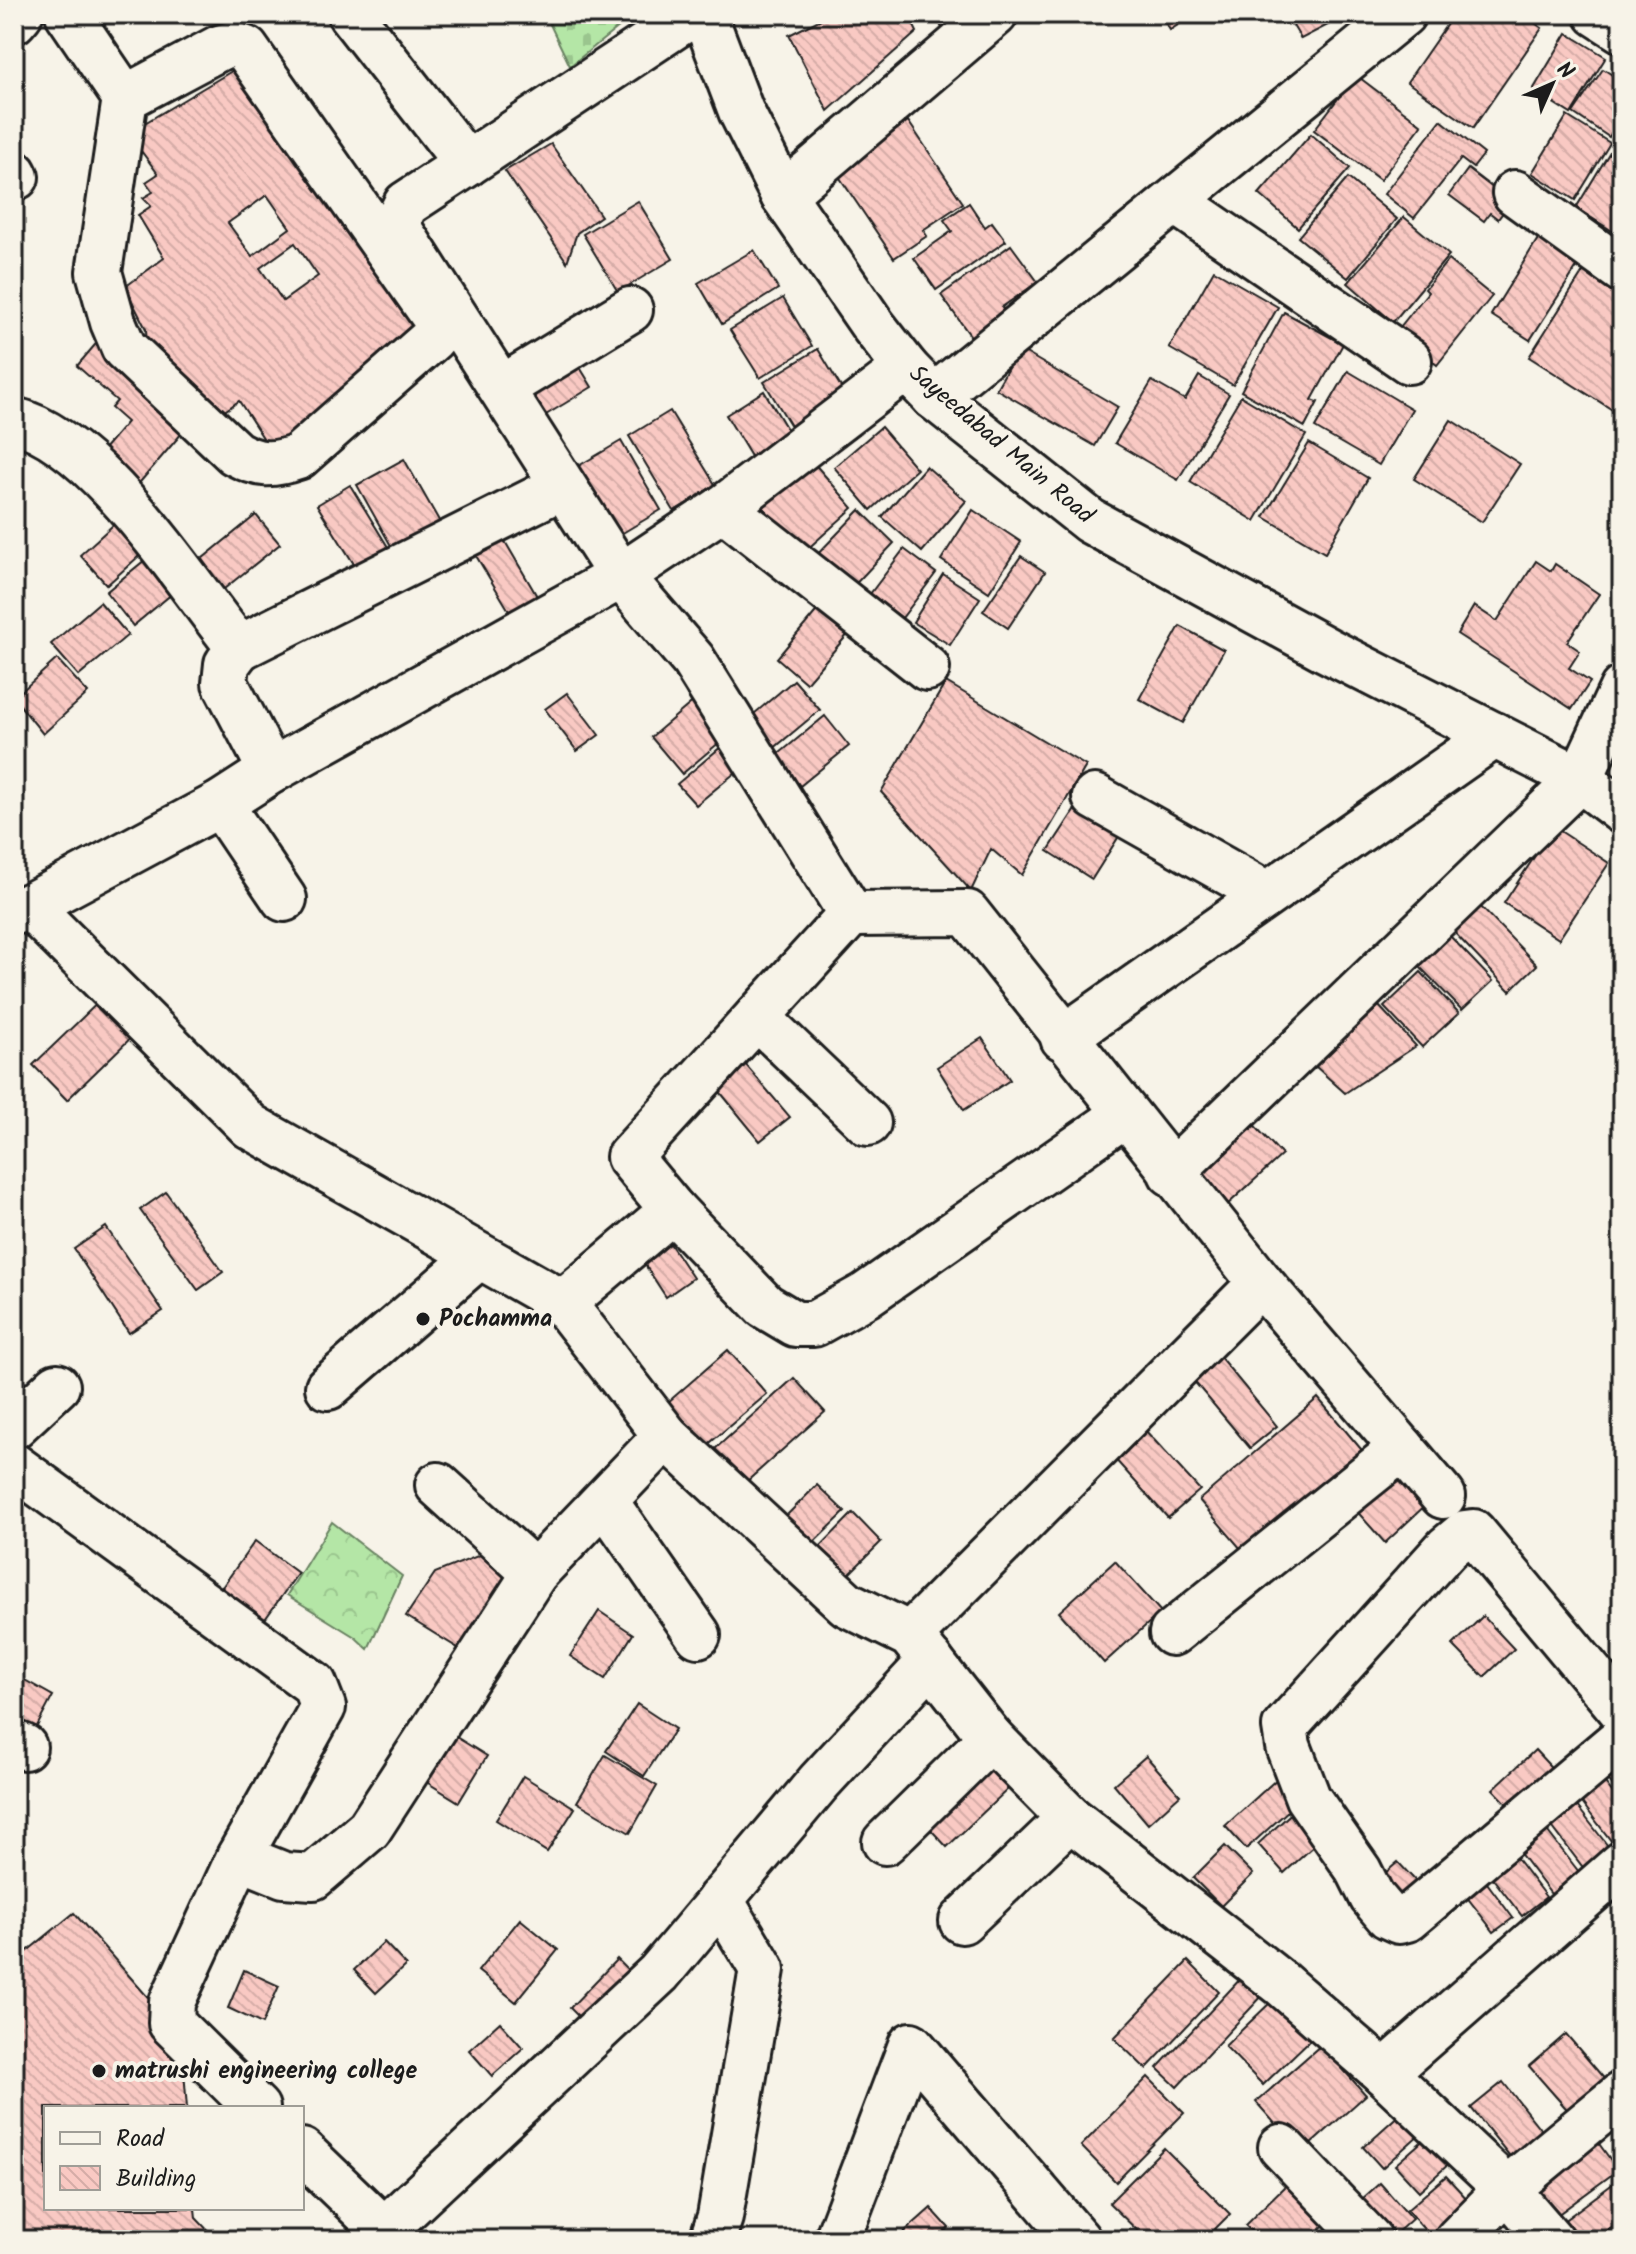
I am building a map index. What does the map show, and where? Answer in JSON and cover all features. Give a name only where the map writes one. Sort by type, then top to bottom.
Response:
[{"type":"street","points":[[14,21],[20,14]]},
{"type":"street","points":[[68,14],[125,98],[99,272],[113,322],[124,348],[235,453],[253,463],[274,466],[298,457],[438,332],[438,322],[386,229]]},
{"type":"street","points":[[350,14],[467,164]]},
{"type":"street","points":[[386,229],[406,204],[693,14]]},
{"type":"street","name":"Sayeedabad Main Road","points":[[704,14],[741,111],[783,195],[920,382],[1090,521],[1327,650],[1580,779],[1622,811]]},
{"type":"street","points":[[783,195],[995,14]]},
{"type":"street","points":[[1403,14],[1176,202],[920,382],[621,576],[271,771],[220,804],[22,909],[250,1126],[563,1303],[666,1436],[847,1604],[921,1648],[991,1738],[1070,1818],[1282,1984],[1384,2073],[1507,2189],[1551,2240]]},
{"type":"street","points":[[1597,14],[1622,30]]},
{"type":"street","points":[[125,98],[219,48],[232,44],[246,49],[457,324],[502,388],[621,576],[693,660],[851,914]]},
{"type":"street","points":[[1515,193],[1622,270]]},
{"type":"street","points":[[1176,202],[1409,361]]},
{"type":"street","points":[[502,388],[630,310]]},
{"type":"street","points":[[14,420],[34,425],[64,443],[102,475],[239,648]]},
{"type":"street","points":[[271,771],[225,683],[227,664],[239,648],[563,486]]},
{"type":"street","points":[[723,508],[927,668]]},
{"type":"street","points":[[1171,1173],[1580,779],[1622,689]]},
{"type":"street","points":[[1063,1038],[1265,893],[1495,735]]},
{"type":"street","points":[[1095,797],[1265,893]]},
{"type":"street","points":[[220,804],[284,899]]},
{"type":"street","points":[[1124,1115],[866,1295],[814,1324],[795,1324],[765,1306],[673,1210],[629,1157],[851,914],[967,913],[1171,1173],[1443,1496]]},
{"type":"street","points":[[757,1017],[868,1123]]},
{"type":"street","points":[[563,1303],[673,1210]]},
{"type":"street","points":[[328,1387],[479,1256]]},
{"type":"street","points":[[304,2153],[382,2235],[659,1973],[819,1782],[921,1648],[1261,1283]]},
{"type":"street","points":[[14,1426],[57,1386]]},
{"type":"street","points":[[239,1857],[284,1875],[313,1877],[369,1829],[535,1573],[666,1436]]},
{"type":"street","points":[[1172,1633],[1402,1448]]},
{"type":"street","points":[[14,1466],[314,1684],[323,1707],[239,1857],[172,2002],[171,2023],[255,2106]]},
{"type":"street","points":[[438,1485],[535,1573]]},
{"type":"street","points":[[605,1501],[698,1635]]},
{"type":"street","points":[[1616,1688],[1473,1532],[1465,1533],[1285,1727],[1288,1746],[1308,1798],[1359,1871],[1372,1897],[1388,1916],[1399,1921],[1407,1919],[1622,1738]]},
{"type":"street","points":[[885,1842],[991,1738]]},
{"type":"street","points":[[962,1921],[1070,1818]]},
{"type":"street","points":[[1384,2073],[1622,1864]]},
{"type":"street","points":[[712,2240],[720,2217],[762,1969],[720,1899]]},
{"type":"street","points":[[838,2239],[911,2045],[1078,2240]]},
{"type":"street","points":[[1457,2240],[1507,2189],[1622,2094]]},
{"type":"street","points":[[1281,2147],[1370,2240]]},
{"type":"green space","points":[[545,14],[635,14],[570,66]]},
{"type":"green space","points":[[332,1522],[402,1576],[368,1649],[355,1637],[287,1595]]},
{"type":"building","points":[[831,14],[908,14],[917,32],[828,111],[789,35]]},
{"type":"building","points":[[936,14],[981,14],[946,38]]},
{"type":"building","points":[[1160,14],[1195,14],[1170,30]]},
{"type":"building","points":[[1286,14],[1349,14],[1301,39]]},
{"type":"building","points":[[1454,14],[1522,14],[1542,28],[1473,128],[1407,82]]},
{"type":"building","points":[[1567,33],[1606,57],[1571,114],[1533,90]]},
{"type":"building","points":[[247,62],[431,329],[273,453],[239,401],[213,419],[182,370],[168,379],[147,348],[146,329],[125,287],[164,258],[138,215],[151,206],[143,198],[153,192],[146,182],[158,174],[128,133]],"holes":[[[267,195],[290,228],[252,256],[228,223]],[[295,243],[318,276],[283,301],[260,268]]]},
{"type":"building","points":[[1603,69],[1622,81],[1622,117],[1609,137],[1573,113]]},
{"type":"building","points":[[1356,75],[1422,125],[1380,180],[1314,130]]},
{"type":"building","points":[[1567,116],[1610,143],[1575,200],[1532,173]]},
{"type":"building","points":[[1441,120],[1484,154],[1473,168],[1461,159],[1414,218],[1384,194]]},
{"type":"building","points":[[908,121],[963,203],[923,230],[927,236],[894,258],[838,175]]},
{"type":"building","points":[[1311,134],[1350,168],[1298,228],[1259,194]]},
{"type":"building","points":[[551,144],[601,216],[577,233],[567,262],[505,171]]},
{"type":"building","points":[[1611,150],[1622,157],[1622,219],[1614,232],[1576,208]]},
{"type":"building","points":[[1468,169],[1511,202],[1498,219],[1490,213],[1484,221],[1449,195]]},
{"type":"building","points":[[1348,178],[1397,219],[1348,278],[1298,237]]},
{"type":"building","points":[[638,201],[673,259],[618,292],[583,234]]},
{"type":"building","points":[[969,203],[985,227],[992,222],[1006,241],[936,290],[914,258],[952,231],[944,220]]},
{"type":"building","points":[[1404,217],[1449,255],[1393,322],[1348,283]]},
{"type":"building","points":[[1547,224],[1588,250],[1530,340],[1491,315]]},
{"type":"building","points":[[1011,245],[1038,282],[1002,307],[1006,314],[972,338],[941,295]]},
{"type":"building","points":[[754,250],[778,289],[722,324],[698,283]]},
{"type":"building","points":[[1448,260],[1492,296],[1437,365],[1396,332],[1428,292],[1425,289]]},
{"type":"building","points":[[1585,269],[1622,293],[1622,409],[1619,414],[1529,357]]},
{"type":"building","points":[[1214,270],[1278,307],[1233,385],[1169,348]]},
{"type":"building","points":[[783,298],[812,346],[760,378],[730,330]]},
{"type":"building","points":[[1284,312],[1343,344],[1312,400],[1318,402],[1305,427],[1241,391]]},
{"type":"building","points":[[100,339],[194,419],[135,488],[98,456],[127,422],[111,408],[117,401],[77,366]]},
{"type":"building","points":[[818,349],[845,394],[791,426],[764,382]]},
{"type":"building","points":[[1019,349],[1118,407],[1095,446],[996,389]]},
{"type":"building","points":[[573,356],[592,387],[536,421],[517,390]]},
{"type":"building","points":[[1348,371],[1412,409],[1379,465],[1315,428]]},
{"type":"building","points":[[1199,376],[1229,394],[1178,480],[1115,443],[1152,381],[1185,400]]},
{"type":"building","points":[[764,391],[790,434],[752,458],[726,415]]},
{"type":"building","points":[[1241,396],[1306,435],[1255,521],[1190,482]]},
{"type":"building","points":[[670,411],[716,486],[674,511],[629,436]]},
{"type":"building","points":[[1451,420],[1520,464],[1482,522],[1414,479]]},
{"type":"building","points":[[881,427],[917,469],[871,510],[834,467]]},
{"type":"building","points":[[621,441],[661,510],[616,537],[575,468]]},
{"type":"building","points":[[1309,443],[1368,478],[1325,553],[1264,517]]},
{"type":"building","points":[[404,459],[446,533],[399,560],[357,485]]},
{"type":"building","points":[[813,462],[853,508],[803,553],[762,506]]},
{"type":"building","points":[[926,466],[966,501],[922,552],[882,517]]},
{"type":"building","points":[[350,485],[391,552],[359,572],[317,505]]},
{"type":"building","points":[[860,510],[894,543],[847,593],[812,560]]},
{"type":"building","points":[[973,510],[1021,542],[989,592],[941,560]]},
{"type":"building","points":[[256,515],[280,544],[209,601],[186,572]]},
{"type":"building","points":[[122,517],[149,547],[107,585],[80,555]]},
{"type":"building","points":[[503,538],[538,598],[511,614],[475,554]]},
{"type":"building","points":[[904,549],[936,573],[902,618],[870,594]]},
{"type":"building","points":[[151,555],[179,588],[133,626],[106,592]]},
{"type":"building","points":[[1021,556],[1045,572],[1008,628],[983,611]]},
{"type":"building","points":[[1536,561],[1551,571],[1555,564],[1599,594],[1567,642],[1580,651],[1569,668],[1590,682],[1572,709],[1457,634],[1474,606],[1497,621]]},
{"type":"building","points":[[943,574],[980,598],[950,645],[913,622]]},
{"type":"building","points":[[825,601],[855,626],[806,683],[777,658]]},
{"type":"building","points":[[100,602],[128,635],[79,676],[51,644]]},
{"type":"building","points":[[1180,626],[1224,650],[1183,723],[1139,699]]},
{"type":"building","points":[[57,659],[88,693],[43,734],[14,698]]},
{"type":"building","points":[[794,680],[820,710],[773,749],[748,719]]},
{"type":"building","points":[[946,682],[1086,766],[1022,875],[991,849],[971,891],[881,792]]},
{"type":"building","points":[[567,693],[599,735],[577,751],[545,709]]},
{"type":"building","points":[[696,699],[727,736],[682,774],[651,737]]},
{"type":"building","points":[[825,716],[849,746],[800,786],[775,757]]},
{"type":"building","points":[[722,746],[741,768],[696,805],[677,784]]},
{"type":"building","points":[[1078,805],[1121,833],[1092,879],[1048,851]]},
{"type":"building","points":[[1554,827],[1609,863],[1559,939],[1504,903]]},
{"type":"building","points":[[1477,903],[1537,965],[1510,991],[1450,928]]},
{"type":"building","points":[[1450,936],[1493,981],[1462,1010],[1419,966]]},
{"type":"building","points":[[1421,972],[1459,1013],[1422,1047],[1384,1007]]},
{"type":"building","points":[[107,994],[140,1029],[67,1100],[33,1065]]},
{"type":"building","points":[[1379,1006],[1416,1046],[1345,1093],[1315,1066]]},
{"type":"building","points":[[982,1038],[1010,1080],[964,1110],[937,1067]]},
{"type":"building","points":[[740,1058],[790,1117],[760,1141],[712,1082]]},
{"type":"building","points":[[1245,1115],[1282,1155],[1226,1206],[1189,1167]]},
{"type":"building","points":[[166,1192],[223,1272],[198,1290],[140,1210]]},
{"type":"building","points":[[106,1227],[163,1311],[129,1333],[74,1249]]},
{"type":"building","points":[[663,1233],[693,1278],[666,1297],[636,1251]]},
{"type":"building","points":[[728,1350],[767,1394],[698,1453],[660,1409]]},
{"type":"building","points":[[1220,1357],[1277,1426],[1250,1448],[1193,1380]]},
{"type":"building","points":[[794,1378],[825,1412],[736,1491],[706,1457]]},
{"type":"building","points":[[1318,1398],[1366,1455],[1247,1556],[1199,1500]]},
{"type":"building","points":[[1145,1430],[1200,1490],[1168,1518],[1114,1458]]},
{"type":"building","points":[[1397,1468],[1429,1502],[1385,1543],[1354,1508]]},
{"type":"building","points":[[817,1485],[845,1512],[806,1550],[778,1524]]},
{"type":"building","points":[[853,1513],[881,1542],[840,1583],[812,1555]]},
{"type":"building","points":[[255,1541],[298,1573],[263,1622],[220,1590]]},
{"type":"building","points":[[485,1553],[520,1576],[471,1656],[406,1616],[435,1573]]},
{"type":"building","points":[[1115,1561],[1161,1612],[1104,1663],[1059,1612]]},
{"type":"building","points":[[599,1611],[633,1634],[605,1679],[570,1656]]},
{"type":"building","points":[[1483,1616],[1514,1649],[1484,1677],[1453,1645]]},
{"type":"building","points":[[14,1674],[53,1696],[34,1732],[14,1722]]},
{"type":"building","points":[[637,1704],[675,1729],[644,1776],[606,1751]]},
{"type":"building","points":[[443,1729],[487,1756],[459,1802],[415,1775]]},
{"type":"building","points":[[1535,1750],[1560,1777],[1518,1815],[1493,1789]]},
{"type":"building","points":[[1622,1751],[1622,1798],[1600,1768]]},
{"type":"building","points":[[605,1755],[657,1786],[630,1833],[577,1802]]},
{"type":"building","points":[[1146,1756],[1180,1795],[1148,1824],[1114,1784]]},
{"type":"building","points":[[981,1758],[1009,1788],[947,1847],[919,1817]]},
{"type":"building","points":[[1597,1772],[1622,1805],[1622,1840],[1615,1846],[1573,1791]]},
{"type":"building","points":[[523,1776],[575,1808],[547,1852],[496,1820]]},
{"type":"building","points":[[1279,1777],[1300,1800],[1246,1849],[1225,1826]]},
{"type":"building","points":[[1570,1797],[1611,1850],[1585,1870],[1544,1816]]},
{"type":"building","points":[[1298,1807],[1325,1836],[1284,1873],[1258,1844]]},
{"type":"building","points":[[1538,1819],[1579,1872],[1551,1894],[1510,1840]]},
{"type":"building","points":[[1505,1843],[1546,1897],[1522,1916],[1480,1862]]},
{"type":"building","points":[[1225,1846],[1253,1874],[1221,1906],[1193,1878]]},
{"type":"building","points":[[1398,1862],[1424,1890],[1404,1909],[1377,1880]]},
{"type":"building","points":[[1476,1868],[1513,1918],[1494,1932],[1456,1883]]},
{"type":"building","name":"matrushi engineering college","points":[[74,1913],[181,2035],[187,2106],[44,2106],[44,2210],[195,2210],[196,2218],[217,2240],[14,2240],[14,1962]]},
{"type":"building","points":[[520,1919],[558,1950],[516,2002],[478,1971]]},
{"type":"building","points":[[384,1942],[406,1965],[376,1993],[354,1970]]},
{"type":"building","points":[[617,1959],[641,1983],[593,2031],[570,2008]]},
{"type":"building","points":[[1188,1961],[1219,1992],[1146,2069],[1114,2038]]},
{"type":"building","points":[[244,1970],[279,1986],[262,2024],[228,2008]]},
{"type":"building","points":[[1244,1975],[1264,1994],[1177,2087],[1157,2068]]},
{"type":"building","points":[[1273,2000],[1311,2039],[1263,2085],[1225,2046]]},
{"type":"building","points":[[500,2022],[523,2048],[492,2076],[469,2050]]},
{"type":"building","points":[[1566,2034],[1607,2082],[1571,2114],[1529,2066]]},
{"type":"building","points":[[1321,2045],[1366,2095],[1301,2153],[1256,2102]]},
{"type":"building","points":[[1148,2077],[1184,2113],[1116,2182],[1081,2146]]},
{"type":"building","points":[[1503,2082],[1545,2135],[1513,2160],[1471,2108]]},
{"type":"building","points":[[1401,2113],[1420,2134],[1382,2168],[1363,2147]]},
{"type":"building","points":[[1427,2137],[1450,2163],[1419,2191],[1395,2165]]},
{"type":"building","points":[[1597,2141],[1618,2170],[1553,2218],[1532,2190]]},
{"type":"building","points":[[1164,2148],[1230,2214],[1204,2240],[1147,2240],[1109,2203]]},
{"type":"building","points":[[1446,2176],[1469,2201],[1430,2236],[1407,2210]]},
{"type":"building","points":[[1622,2177],[1622,2220],[1596,2240],[1576,2240],[1562,2222]]},
{"type":"building","points":[[1289,2182],[1328,2221],[1309,2240],[1260,2240],[1245,2225]]},
{"type":"building","points":[[1380,2183],[1412,2219],[1389,2240],[1352,2208]]},
{"type":"building","points":[[931,2208],[949,2228],[936,2240],[895,2240]]},
{"type":"place","name":"Pochamma","points":[[423,1319]]},
{"type":"place","name":"matrushi engineering college","points":[[99,2071]]}]
